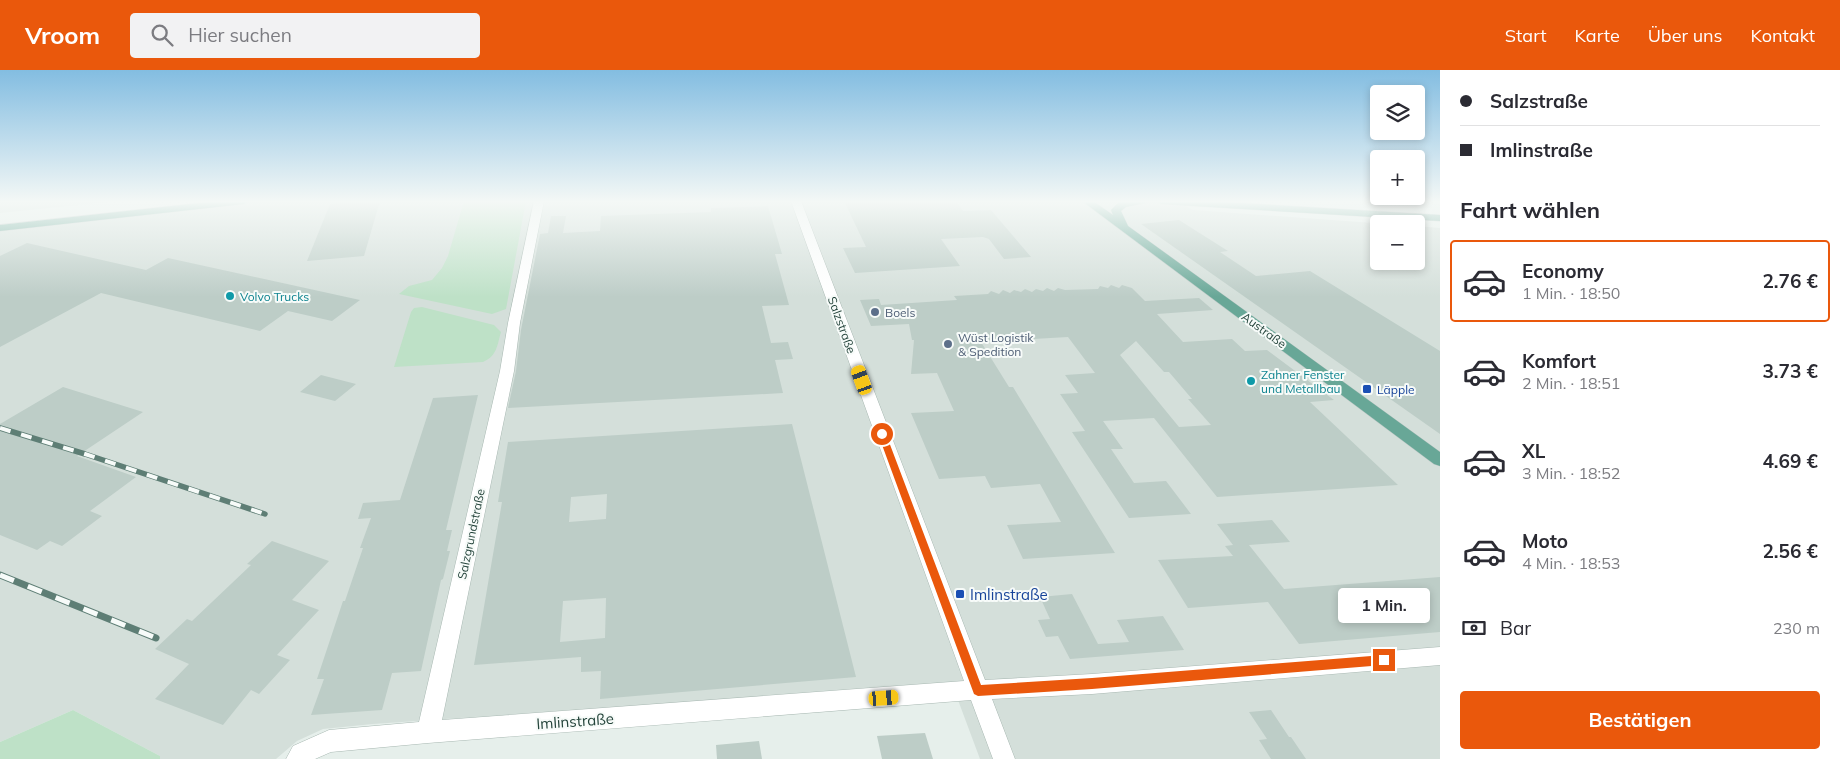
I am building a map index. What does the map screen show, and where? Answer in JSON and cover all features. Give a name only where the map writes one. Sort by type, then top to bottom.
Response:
[{"type":"main road","name":"Austraße","points":[[1131,233],[1440,460]]},
{"type":"street","name":"Salzgrundstraße","points":[[428,732],[507,371],[514,323],[532,233]]},
{"type":"street","name":"Salzstraße","points":[[808,233],[1004,759]]},
{"type":"street","name":"Imlinstraße","points":[[428,732],[978,690],[1092,684],[1440,656]]},
{"type":"street","points":[[297,759],[302,754],[329,741],[428,732]]},
{"type":"shaded area","points":[[0,233],[1370,233],[1370,270],[1425,270],[1425,233],[1440,233],[1440,759],[980,759],[952,684],[323,729],[297,741],[276,759],[160,759],[160,756],[73,710],[0,742]]},
{"type":"green space","points":[[455,233],[520,233],[506,309],[492,314],[399,294],[409,286],[432,280],[442,268],[448,256]]},
{"type":"green space","points":[[422,307],[494,325],[501,332],[494,354],[483,362],[394,367],[411,312],[414,308]]},
{"type":"green space","points":[[73,710],[160,756],[160,759],[0,759],[0,742]]},
{"type":"building","points":[[318,233],[371,233],[364,256],[307,261]]},
{"type":"building","points":[[776,233],[782,254],[775,254],[789,305],[762,306],[771,343],[788,342],[793,359],[775,360],[783,393],[508,408],[540,234]]},
{"type":"building","points":[[859,233],[1011,233],[1031,257],[1004,259],[989,239],[983,237],[941,239],[960,266],[855,273],[843,248],[866,247]]},
{"type":"building","points":[[1154,233],[1200,233],[1228,251],[1220,252],[1256,276],[1310,271],[1440,351],[1440,434]]},
{"type":"building","name":"Volvo Trucks","points":[[27,243],[146,270],[168,258],[360,300],[332,321],[288,311],[260,331],[101,293],[0,347],[0,256]]},
{"type":"building","points":[[1111,285],[1119,288],[1122,285],[1132,288],[1145,301],[1199,298],[1213,310],[1157,314],[1183,342],[1232,339],[1245,351],[1267,350],[1334,400],[1310,402],[1398,485],[1217,497],[1154,418],[1103,421],[1123,449],[1111,449],[1134,483],[1166,481],[1191,514],[1129,518],[1072,432],[1085,431],[1060,394],[1078,393],[1065,375],[1095,373],[1068,337],[981,342],[1009,387],[1013,387],[1115,553],[1023,559],[1007,525],[1061,522],[1040,484],[991,488],[985,476],[939,479],[911,413],[954,411],[937,373],[911,374],[914,340],[912,340],[909,324],[871,326],[860,300],[879,299],[881,305],[957,300],[954,296],[988,294],[991,291],[999,294],[1003,290],[1010,293],[1014,290],[1021,292],[1025,289],[1032,292],[1036,289],[1043,291],[1047,288],[1054,291],[1058,288],[1065,290],[1098,289],[1100,286],[1108,288]],"holes":[[[1136,341],[1164,372],[1169,372],[1192,399],[1188,399],[1211,425],[1179,427],[1120,355]]]},
{"type":"building","points":[[321,375],[356,384],[335,401],[300,392]]},
{"type":"building","points":[[63,387],[143,412],[77,456],[136,477],[90,511],[102,516],[62,546],[50,541],[37,550],[0,535],[0,424]]},
{"type":"building","points":[[478,395],[446,530],[452,530],[447,551],[450,551],[443,579],[441,580],[421,671],[392,673],[382,710],[311,715],[324,679],[317,679],[363,548],[360,548],[371,518],[358,519],[363,503],[400,500],[433,398]]},
{"type":"building","points":[[792,424],[856,677],[600,699],[601,671],[581,672],[581,657],[474,665],[502,502],[498,502],[508,442]],"holes":[[[607,494],[606,519],[569,522],[571,497]],[[606,598],[605,638],[560,642],[563,601]]]},
{"type":"building","points":[[1272,520],[1290,542],[1249,545],[1284,589],[1440,577],[1440,632],[1299,644],[1268,602],[1188,608],[1158,560],[1233,556],[1225,546],[1233,545],[1217,524]]},
{"type":"building","points":[[272,541],[329,561],[292,600],[319,610],[277,655],[290,660],[259,694],[251,690],[223,725],[155,699],[189,664],[155,649],[187,619],[192,621],[251,565],[247,564]]},
{"type":"building","points":[[1072,594],[1098,644],[1129,642],[1117,620],[1163,616],[1184,650],[1070,659],[1058,636],[1046,637],[1038,620],[1050,619],[1040,597]]},
{"type":"building","points":[[1271,710],[1306,759],[1271,759],[1259,740],[1267,739],[1249,712]]},
{"type":"building","points":[[925,733],[933,759],[882,759],[877,736]]},
{"type":"building","points":[[759,741],[762,759],[717,759],[716,745]]},
{"type":"railway","points":[[0,428],[85,454],[265,514]]},
{"type":"railway","points":[[0,575],[156,638]]},
{"type":"place","name":"Volvo Trucks","points":[[230,296]]},
{"type":"place","name":"Boels","points":[[875,312]]},
{"type":"place","name":"Wüst Logistik & Spedition","points":[[948,344]]},
{"type":"place","name":"Zahner Fenster und Metallbau","points":[[1251,381]]},
{"type":"place","name":"Läpple","points":[[1367,389]]},
{"type":"place","name":"Imlinstraße","points":[[960,594]]},
{"type":"route","points":[[882,434],[978,690],[1092,684],[1178,675],[1384,660]]}]
